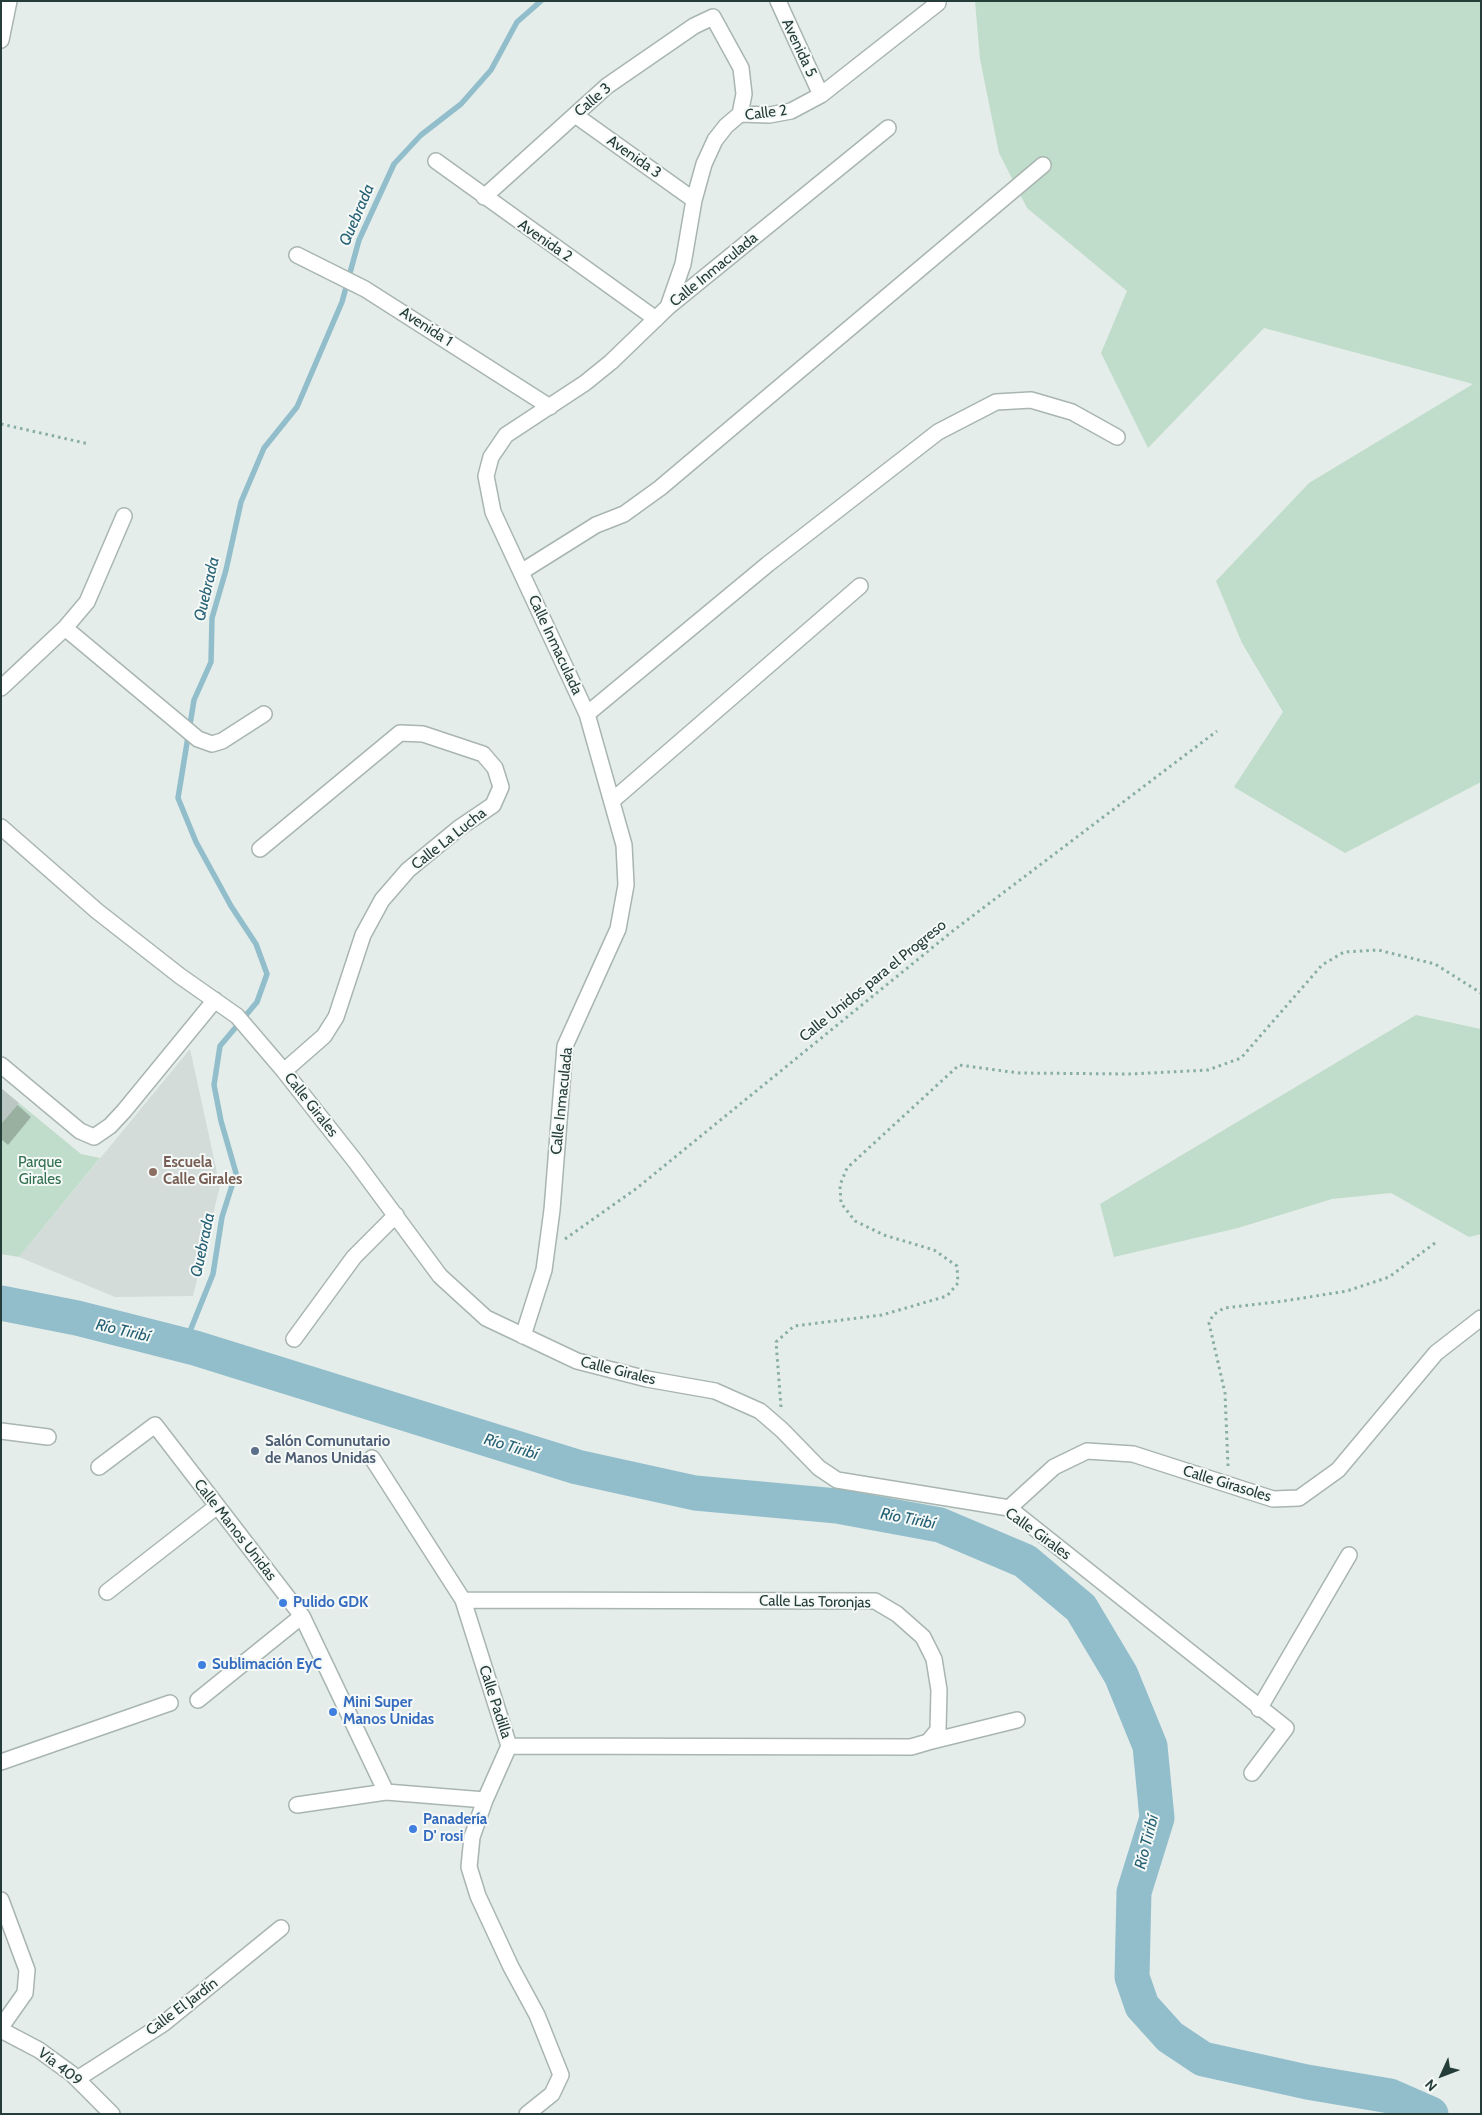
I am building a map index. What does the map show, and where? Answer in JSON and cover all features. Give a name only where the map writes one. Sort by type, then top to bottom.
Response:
[{"type":"street","points":[[1,40],[9,1]]},
{"type":"street","name":"Avenida 5","points":[[778,1],[820,95]]},
{"type":"street","name":"Calle 2","points":[[668,308],[683,264],[694,200],[704,164],[715,140],[726,126],[740,114],[769,115],[791,111],[820,95],[938,3]]},
{"type":"street","name":"Calle 3","points":[[484,197],[607,86],[694,26],[713,17],[741,68],[744,94],[740,114]]},
{"type":"street","name":"Avenida 3","points":[[575,115],[694,200]]},
{"type":"street","name":"Calle Inmaculada","points":[[523,1336],[544,1270],[552,1210],[565,1046],[618,928],[626,885],[624,845],[613,800],[587,714],[493,512],[486,476],[491,456],[506,435],[550,407],[611,362],[668,308],[888,128]]},
{"type":"street","name":"Avenida 2","points":[[436,161],[656,319]]},
{"type":"street","points":[[521,572],[596,525],[624,514],[660,488],[1043,165]]},
{"type":"street","name":"Avenida 1","points":[[297,255],[365,289],[550,407]]},
{"type":"street","points":[[587,714],[768,564],[938,432],[996,402],[1032,400],[1072,412],[1117,437]]},
{"type":"street","points":[[1,688],[65,628],[87,602],[124,516]]},
{"type":"street","points":[[613,800],[860,586]]},
{"type":"street","points":[[65,628],[198,739],[212,744],[217,743],[264,714]]},
{"type":"street","name":"Calle La Lucha","points":[[260,850],[400,733],[423,734],[484,754],[495,768],[501,787],[493,805],[459,828],[408,870],[382,900],[362,935],[336,1018],[324,1036],[284,1071]]},
{"type":"street","name":"Calle Girales","points":[[1,827],[97,910],[180,976],[237,1016],[284,1071],[396,1215],[440,1276],[486,1318],[576,1361],[647,1380],[715,1391],[760,1411],[782,1430],[819,1468],[837,1480],[1009,1508],[1286,1728],[1252,1774]]},
{"type":"street","points":[[1,1065],[80,1131],[94,1137],[110,1126],[124,1111],[215,1000]]},
{"type":"street","points":[[294,1339],[354,1257],[396,1215]]},
{"type":"street","name":"Calle Girasoles","points":[[1009,1508],[1054,1467],[1087,1451],[1132,1454],[1273,1500],[1299,1498],[1338,1470],[1436,1353],[1481,1318]]},
{"type":"street","name":"Calle Manos Unidas","points":[[99,1467],[156,1425],[216,1507],[302,1616],[386,1792]]},
{"type":"street","points":[[1,1431],[48,1437]]},
{"type":"street","name":"Calle Padilla","points":[[372,1458],[463,1600],[509,1746],[485,1800],[472,1837],[470,1867],[478,1896],[511,1967],[537,2015],[561,2075],[552,2094],[527,2114]]},
{"type":"street","points":[[107,1592],[216,1507]]},
{"type":"street","points":[[1259,1708],[1349,1555]]},
{"type":"street","name":"Calle Las Toronjas","points":[[463,1600],[875,1601],[897,1614],[923,1637],[934,1659],[938,1690],[938,1730],[928,1742]]},
{"type":"street","points":[[198,1700],[302,1616]]},
{"type":"street","points":[[1,1762],[170,1703]]},
{"type":"street","points":[[509,1746],[911,1747],[1016,1720]]},
{"type":"street","points":[[297,1805],[386,1792],[485,1800]]},
{"type":"street","points":[[1,1900],[27,1970],[25,1993],[1,2029]]},
{"type":"street","name":"Calle El Jardín","points":[[77,2078],[163,2024],[281,1928]]},
{"type":"street","name":"Vía 409","points":[[1,2029],[39,2050],[77,2078],[112,2114]]},
{"type":"path","points":[[1,424],[89,444]]},
{"type":"path","name":"Calle Unidos para el Progreso","points":[[546,1252],[637,1188],[954,930],[1217,731]]},
{"type":"path","points":[[782,1430],[776,1342],[794,1326],[882,1315],[947,1296],[958,1283],[957,1266],[934,1250],[884,1235],[854,1221],[840,1203],[840,1185],[847,1168],[959,1065],[1019,1073],[1131,1074],[1208,1070],[1241,1058],[1322,965],[1344,952],[1378,950],[1435,964],[1481,993]]},
{"type":"path","points":[[1228,1485],[1225,1393],[1209,1323],[1213,1315],[1224,1308],[1347,1291],[1389,1277],[1435,1243]]},
{"type":"shaded area","name":"Escuela Calle Girales","points":[[190,1049],[220,1186],[193,1296],[115,1297],[19,1257]]},
{"type":"green space","points":[[975,1],[1481,1],[1481,782],[1345,853],[1234,787],[1283,712],[1242,643],[1216,581],[1309,483],[1473,384],[1264,328],[1148,448],[1101,353],[1127,291],[1027,208],[999,153],[980,59]]},
{"type":"green space","points":[[1416,1015],[1481,1029],[1481,1234],[1469,1237],[1391,1193],[1332,1199],[1238,1228],[1114,1257],[1100,1204]]},
{"type":"green space","name":"Parque Girales","points":[[19,1103],[81,1154],[100,1158],[19,1257],[1,1254],[1,1124]]},
{"type":"building","points":[[1,1088],[19,1103],[1,1124]]},
{"type":"waterway","name":"Quebrada","points":[[184,1346],[213,1274],[222,1217],[236,1173],[221,1121],[214,1085],[220,1046],[257,1002],[267,974],[256,944],[231,906],[196,842],[178,798],[194,700],[211,662],[212,618],[226,570],[241,502],[264,448],[297,407],[342,302],[359,240],[394,164],[421,135],[461,104],[491,70],[517,22],[541,1]]},
{"type":"waterway","name":"Río Tiribí","points":[[1,1303],[77,1318],[195,1348],[577,1467],[695,1493],[837,1506],[940,1525],[1025,1561],[1081,1608],[1121,1675],[1150,1746],[1157,1818],[1134,1892],[1132,1977],[1142,2006],[1170,2037],[1203,2059],[1307,2082],[1390,2096],[1431,2114]]},
{"type":"place","name":"Escuela Calle Girales","points":[[153,1172]]},
{"type":"place","name":"Salón Comunutario de Manos Unidas","points":[[255,1451]]},
{"type":"place","name":"Pulido GDK","points":[[283,1603]]},
{"type":"place","name":"Sublimación EyC","points":[[202,1665]]},
{"type":"place","name":"Mini Super Manos Unidas","points":[[333,1712]]},
{"type":"place","name":"Panadería D' rosi","points":[[413,1829]]}]
